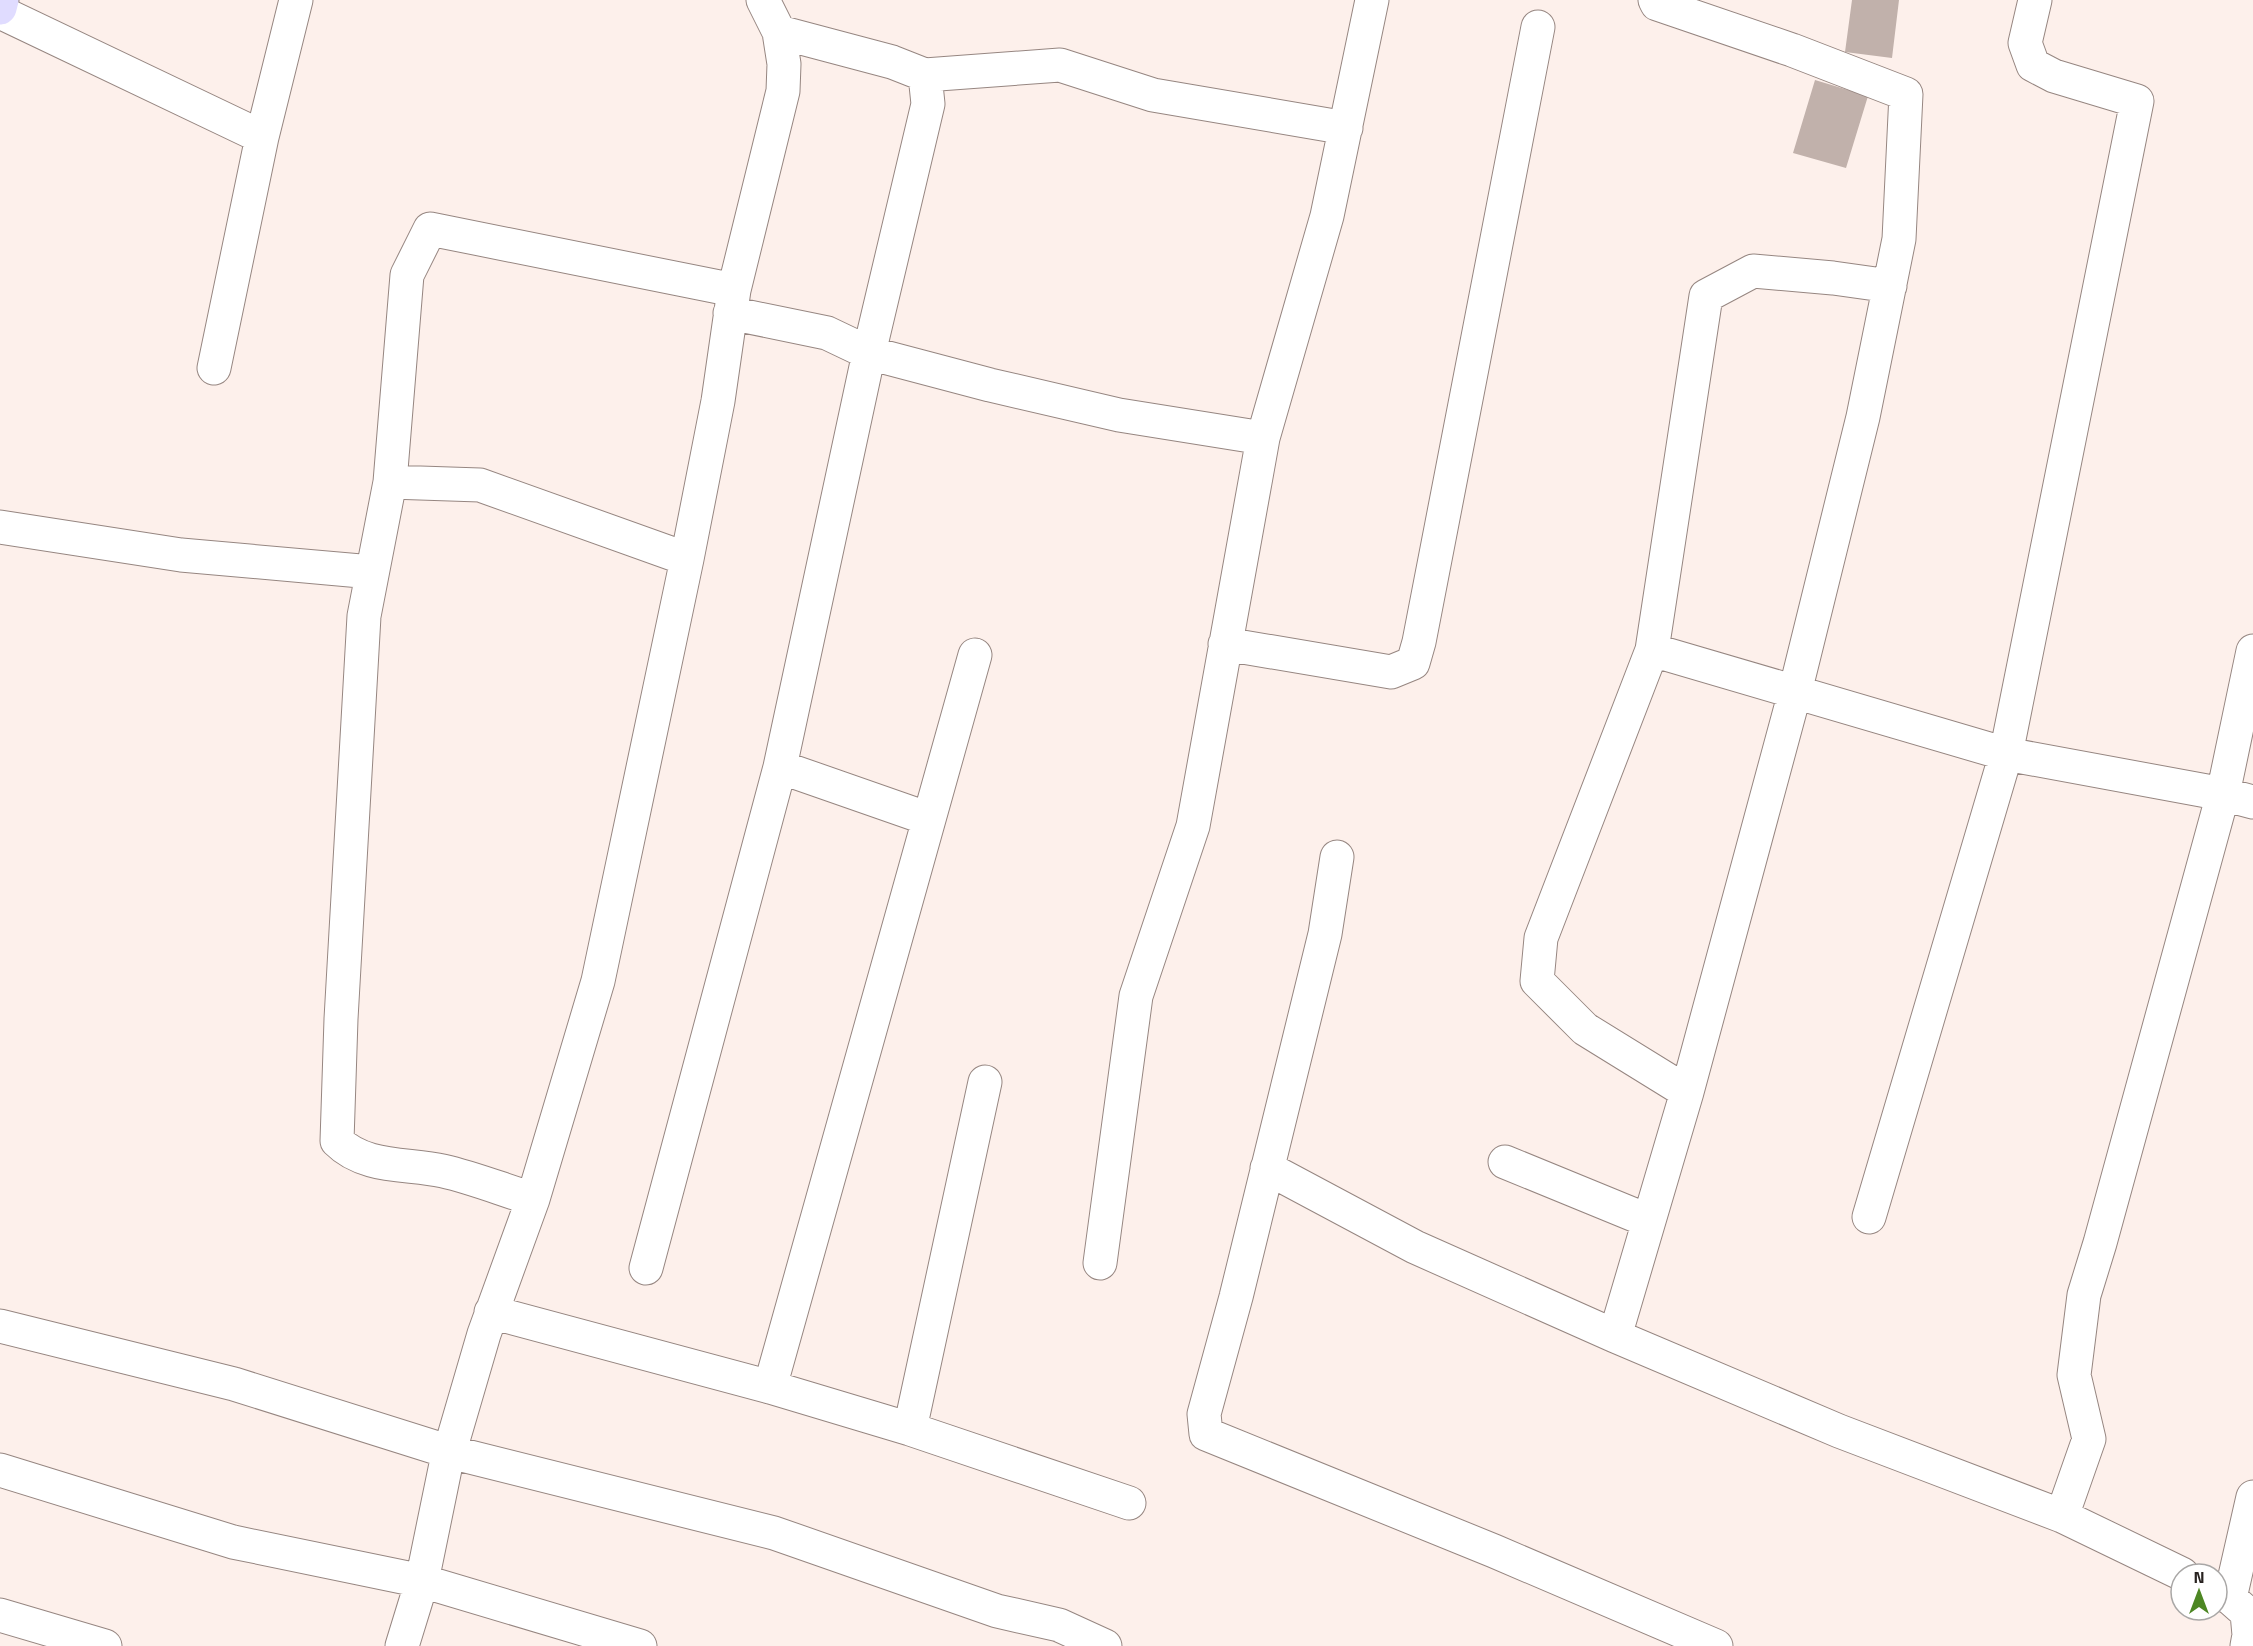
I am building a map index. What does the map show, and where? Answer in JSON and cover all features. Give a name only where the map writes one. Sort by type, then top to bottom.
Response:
[{"type":"street","points":[[2,0],[0,10],[262,137]]},
{"type":"street","points":[[214,368],[262,137],[296,0]]},
{"type":"street","points":[[402,1646],[422,1581],[450,1452],[491,1312],[533,1199],[598,981],[687,559],[718,401],[732,302],[783,91],[784,64],[779,32],[763,0]]},
{"type":"street","points":[[1100,1263],[1136,996],[1193,826],[1263,438],[1328,216],[1372,0]]},
{"type":"street","points":[[1615,1336],[1687,1092],[1795,692],[1863,417],[1899,239],[1906,94],[1792,50],[1657,4],[1655,0]]},
{"type":"street","points":[[1869,1217],[2006,754],[2137,101],[2054,76],[2033,65],[2025,43],[2035,0]]},
{"type":"street","points":[[1225,644],[1391,672],[1413,663],[1419,642],[1539,27]]},
{"type":"street","points":[[779,32],[892,62],[925,75],[1060,65],[1153,95],[1346,128]]},
{"type":"street","points":[[646,1268],[780,767],[869,353],[928,104],[925,75]]},
{"type":"street","points":[[533,1199],[443,1171],[374,1161],[347,1151],[337,1141],[341,1019],[363,628],[390,482],[407,274],[430,229],[732,302],[827,333],[869,353],[990,385],[1119,415],[1263,438]]},
{"type":"street","points":[[1687,1092],[1585,1029],[1537,981],[1541,938],[1652,650],[1706,296],[1753,271],[1890,286]]},
{"type":"street","points":[[390,482],[480,485],[687,559]]},
{"type":"street","points":[[0,527],[181,555],[372,572]]},
{"type":"street","points":[[1652,650],[2006,754],[2238,798]]},
{"type":"street","points":[[2062,1516],[2089,1439],[2074,1376],[2084,1295],[2238,798],[2253,651]]},
{"type":"street","points":[[770,1387],[975,656]]},
{"type":"street","points":[[780,767],[929,819]]},
{"type":"street","points":[[1337,857],[1325,934],[1233,1308],[1204,1414],[1206,1434],[1494,1551],[1716,1646]]},
{"type":"street","points":[[910,1429],[985,1082]]},
{"type":"street","points":[[1505,1162],[1649,1221]]},
{"type":"street","points":[[1267,1168],[1415,1247],[1615,1336],[1839,1431],[2062,1516],[2169,1568]]},
{"type":"street","points":[[491,1312],[770,1387],[910,1429],[1129,1503]]},
{"type":"street","points":[[0,1326],[234,1384],[450,1452],[774,1533],[997,1611],[1059,1625],[1105,1646]]},
{"type":"street","points":[[0,1470],[233,1542],[422,1581],[640,1646]]},
{"type":"street","points":[[2229,1578],[2253,1497]]},
{"type":"street","points":[[2229,1599],[2247,1613],[2250,1639]]},
{"type":"street","points":[[0,1615],[105,1646]]},
{"type":"building","points":[[1852,0],[1899,0],[1892,58],[1845,52]]},
{"type":"building","points":[[1815,80],[1868,96],[1846,168],[1793,153]]}]
